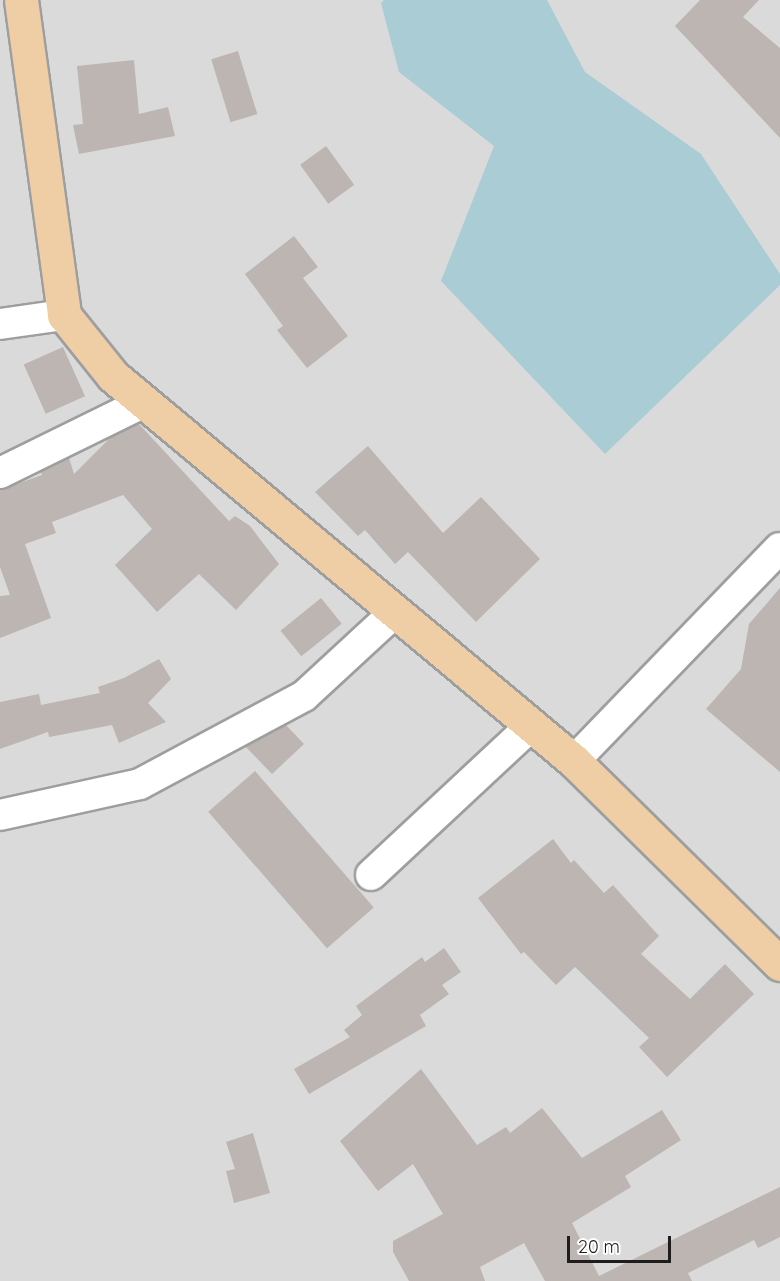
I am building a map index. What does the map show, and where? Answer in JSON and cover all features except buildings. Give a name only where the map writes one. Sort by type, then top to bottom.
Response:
[{"type":"main road","points":[[21,0],[64,315],[113,376],[574,760],[778,959]]},
{"type":"street","points":[[0,324],[64,315]]},
{"type":"street","points":[[0,473],[144,402]]},
{"type":"street","points":[[574,760],[780,548]]},
{"type":"street","points":[[0,815],[140,784],[304,696],[395,612]]},
{"type":"street","points":[[371,875],[531,726]]},
{"type":"shaded area","points":[[0,0],[780,0],[780,1281],[0,1281]]},
{"type":"water","points":[[384,0],[547,0],[585,72],[701,154],[780,274],[780,285],[605,454],[441,281],[494,146],[399,72],[381,3]]}]
